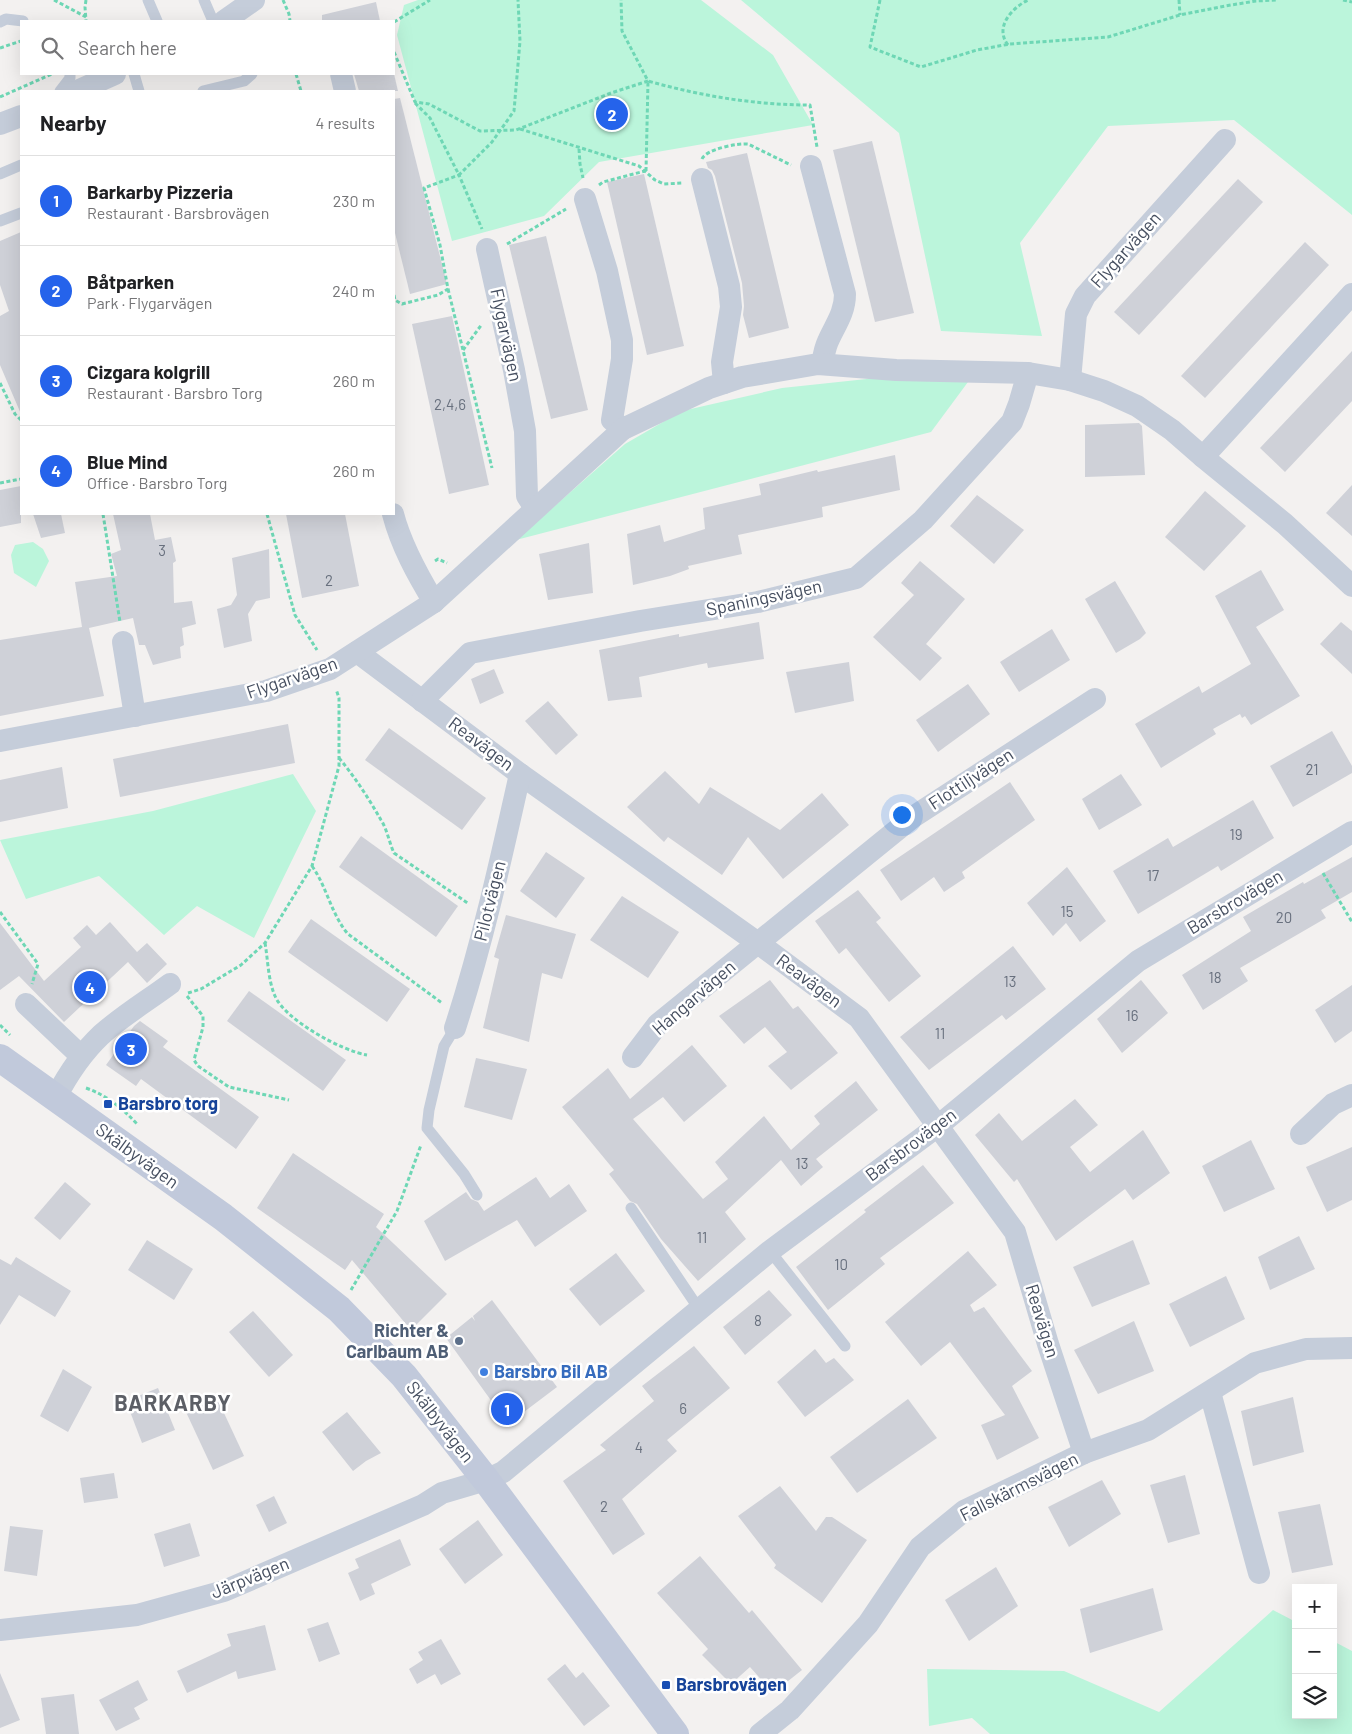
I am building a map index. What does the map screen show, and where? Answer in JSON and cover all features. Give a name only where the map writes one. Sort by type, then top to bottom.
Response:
[{"type":"street","points":[[79,90],[113,75]]},
{"type":"street","points":[[341,75],[345,90]]},
{"type":"street","points":[[0,124],[20,116]]},
{"type":"street","name":"Flygarvägen","points":[[1070,380],[1076,314],[1085,296],[1226,140]]},
{"type":"street","points":[[811,166],[845,294],[844,309],[823,351],[823,364]]},
{"type":"street","points":[[702,179],[730,286],[731,307],[722,362],[724,383]]},
{"type":"street","points":[[585,199],[606,271],[622,340],[622,359],[612,420],[623,429]]},
{"type":"street","name":"Flygarvägen","points":[[487,249],[514,370],[525,431],[527,496],[535,508]]},
{"type":"street","points":[[1203,457],[1352,294]]},
{"type":"street","name":"Flygarvägen","points":[[0,741],[266,691],[330,669],[434,602],[623,429],[709,388],[742,377],[823,364],[896,370],[1028,373],[1070,380],[1104,391],[1137,406],[1172,430],[1286,524],[1352,586]]},
{"type":"street","name":"Spaningsvägen","points":[[422,701],[470,653],[640,621],[758,602],[856,578],[923,520],[1012,422],[1028,373]]},
{"type":"street","points":[[393,515],[398,534],[434,602]]},
{"type":"street","points":[[123,642],[136,716]]},
{"type":"street","name":"Reavägen","points":[[357,652],[520,774],[758,942],[859,1018],[1015,1232],[1048,1344],[1084,1453]]},
{"type":"street","name":"Flottiljvägen","points":[[758,942],[913,817],[1095,699]]},
{"type":"street","name":"Pilotvägen","points":[[456,1022],[465,999],[488,911],[520,774]]},
{"type":"street","name":"Barsbrovägen","points":[[486,1480],[503,1472],[770,1251],[938,1126],[1138,961],[1352,832]]},
{"type":"street","name":"Hangarvägen","points":[[632,1057],[658,1024],[758,942]]},
{"type":"street","points":[[56,1097],[82,1056],[102,1035],[170,984]]},
{"type":"street","points":[[26,1004],[82,1056]]},
{"type":"street","name":"Skälbyvägen","points":[[1,1061],[56,1097],[223,1217],[339,1309],[404,1376],[486,1480],[675,1734]]},
{"type":"street","points":[[1301,1134],[1333,1104],[1352,1095]]},
{"type":"street","name":"Fallskärmsvägen","points":[[760,1734],[790,1710],[868,1624],[920,1547],[964,1511],[1084,1453],[1148,1430],[1255,1363],[1306,1349],[1352,1348]]},
{"type":"street","points":[[1210,1392],[1260,1573]]},
{"type":"street","name":"Järpvägen","points":[[0,1630],[136,1615],[224,1591],[423,1505],[442,1493],[486,1480]]},
{"type":"lane","points":[[148,0],[157,20]]},
{"type":"lane","points":[[204,0],[213,20]]},
{"type":"lane","points":[[0,22],[6,19],[20,21]]},
{"type":"lane","points":[[61,90],[70,78],[70,75]]},
{"type":"lane","points":[[134,75],[139,90]]},
{"type":"lane","points":[[207,90],[244,81],[251,75]]},
{"type":"lane","points":[[0,174],[20,166]]},
{"type":"lane","points":[[0,222],[20,213]]},
{"type":"lane","points":[[456,1022],[444,1046],[428,1110],[427,1128],[464,1174],[477,1195]]},
{"type":"lane","points":[[632,1208],[699,1309]]},
{"type":"lane","points":[[770,1251],[845,1346]]},
{"type":"path","points":[[54,0],[86,19]]},
{"type":"path","points":[[86,0],[86,19]]},
{"type":"path","points":[[283,0],[290,14],[290,20]]},
{"type":"path","points":[[395,21],[430,0]]},
{"type":"path","points":[[492,468],[448,289],[440,245],[424,188],[459,175],[492,142],[514,111],[520,41],[518,0]]},
{"type":"path","points":[[621,0],[622,31],[648,81],[646,171]]},
{"type":"path","points":[[880,0],[870,48],[921,67],[977,50],[1008,45],[1108,37],[1180,15],[1256,1],[1277,0]]},
{"type":"path","points":[[1008,45],[1005,41],[1004,33],[1006,20],[1012,11],[1028,0]]},
{"type":"path","points":[[1179,0],[1180,15]]},
{"type":"path","points":[[1343,0],[1352,2]]},
{"type":"path","points":[[0,48],[20,41]]},
{"type":"path","points":[[395,54],[415,102],[430,118],[459,175],[480,223],[487,249],[512,242],[585,199],[603,182],[646,171]]},
{"type":"path","points":[[0,97],[50,75]]},
{"type":"path","points":[[296,75],[301,90]]},
{"type":"path","points":[[415,102],[429,104],[480,131],[499,131],[520,129],[611,92],[648,81],[724,99],[785,105],[810,105],[818,148],[811,166],[787,165],[748,144],[742,143],[710,151],[704,154],[700,164],[702,179],[675,185],[664,184],[655,180],[638,166],[520,129]]},
{"type":"path","points":[[579,149],[585,199]]},
{"type":"path","points":[[395,300],[402,304],[438,295],[448,289]]},
{"type":"path","points":[[0,384],[15,414],[20,419]]},
{"type":"path","points":[[0,483],[20,479]]},
{"type":"path","points":[[103,515],[123,642]]},
{"type":"path","points":[[267,515],[295,615],[330,669],[339,698],[339,766],[312,866],[265,943],[241,965],[201,989],[185,994],[203,1016],[203,1027],[194,1060],[198,1066],[229,1087],[289,1100]]},
{"type":"path","points":[[339,757],[383,822],[388,841],[394,853],[469,904],[488,911]]},
{"type":"path","points":[[1312,855],[1352,922]]},
{"type":"path","points":[[312,866],[326,891],[338,923],[348,934],[456,1022]]},
{"type":"path","points":[[0,912],[38,964],[26,1004]]},
{"type":"path","points":[[265,943],[275,998],[286,1012],[339,1047],[367,1055]]},
{"type":"path","points":[[339,1309],[397,1211],[427,1128]]},
{"type":"green space","points":[[418,0],[701,0],[773,55],[813,125],[599,162],[544,216],[452,241],[397,35],[404,5]]},
{"type":"green space","points":[[741,0],[1352,0],[1352,215],[1234,120],[1108,126],[1020,243],[1042,336],[941,331],[899,133]]},
{"type":"green space","points":[[876,378],[968,382],[931,432],[516,540],[625,444],[682,411],[782,388]]},
{"type":"green space","points":[[33,542],[43,549],[49,561],[36,587],[14,573],[11,555],[15,545]]},
{"type":"green space","points":[[293,774],[316,811],[254,938],[197,906],[164,935],[99,876],[26,899],[0,840],[153,811]]},
{"type":"green space","points":[[1273,1610],[1292,1620],[1292,1719],[1337,1719],[1337,1643],[1352,1651],[1352,1734],[990,1734],[972,1718],[929,1726],[927,1669],[1064,1671],[1159,1712]]},
{"type":"building","points":[[376,2],[380,20],[322,20],[322,15]]},
{"type":"building","points":[[354,75],[394,75],[398,91],[395,90],[359,90]]},
{"type":"building","points":[[400,98],[447,284],[410,294],[395,233],[395,99]]},
{"type":"building","points":[[872,141],[914,313],[875,322],[833,150]]},
{"type":"building","points":[[747,153],[789,328],[749,338],[743,315],[742,283],[715,176],[712,170],[708,168],[706,162]]},
{"type":"building","points":[[644,174],[684,346],[647,355],[607,182]]},
{"type":"building","points":[[1238,179],[1263,202],[1139,335],[1114,312]]},
{"type":"building","points":[[20,232],[20,412],[0,365],[0,316],[9,311],[0,285],[0,241]]},
{"type":"building","points":[[546,236],[588,410],[551,419],[509,245]]},
{"type":"building","points":[[1305,242],[1329,265],[1205,398],[1181,376]]},
{"type":"building","points":[[452,316],[489,485],[449,494],[412,324]]},
{"type":"building","points":[[1352,351],[1352,401],[1285,472],[1260,448]]},
{"type":"building","points":[[1139,423],[1142,426],[1145,475],[1085,477],[1085,425]]},
{"type":"building","points":[[895,455],[900,490],[822,507],[823,517],[738,535],[742,554],[688,566],[689,569],[670,576],[633,585],[627,534],[660,525],[664,542],[705,529],[703,508],[761,495],[759,484],[817,470],[818,472]]},
{"type":"building","points":[[1352,485],[1352,536],[1326,513]]},
{"type":"building","points":[[20,486],[21,523],[0,527],[0,490]]},
{"type":"building","points":[[1205,491],[1246,526],[1204,571],[1165,537]]},
{"type":"building","points":[[977,495],[1024,530],[994,564],[950,526]]},
{"type":"building","points":[[33,515],[61,515],[65,533],[41,538]]},
{"type":"building","points":[[113,515],[150,515],[155,540],[171,537],[176,561],[173,563],[174,603],[192,601],[196,624],[182,628],[184,645],[180,647],[181,658],[153,665],[145,645],[139,645],[133,618],[89,628],[104,696],[0,716],[0,640],[82,627],[75,582],[117,576],[111,554],[121,550]]},
{"type":"building","points":[[286,515],[345,515],[359,586],[302,598]]},
{"type":"building","points":[[589,543],[593,593],[548,600],[539,554]]},
{"type":"building","points":[[269,549],[270,598],[256,601],[248,614],[252,641],[224,648],[217,609],[231,605],[237,595],[232,558]]},
{"type":"building","points":[[920,561],[965,599],[926,644],[942,658],[920,681],[873,637],[914,595],[901,583]]},
{"type":"building","points":[[1261,570],[1284,610],[1256,627],[1300,696],[1251,725],[1245,716],[1242,718],[1240,714],[1213,729],[1216,734],[1161,768],[1135,724],[1199,686],[1202,693],[1251,664],[1215,596]]},
{"type":"building","points":[[1115,581],[1146,633],[1140,639],[1116,653],[1085,599]]},
{"type":"building","points":[[759,622],[764,659],[708,668],[707,663],[639,677],[642,697],[608,701],[599,650],[679,634],[679,637]]},
{"type":"building","points":[[1341,622],[1352,631],[1352,674],[1320,644]]},
{"type":"building","points":[[1052,629],[1070,660],[1019,692],[1000,662]]},
{"type":"building","points":[[849,662],[854,701],[795,713],[786,672]]},
{"type":"building","points":[[494,669],[504,693],[480,704],[471,679]]},
{"type":"building","points":[[968,684],[990,714],[938,752],[916,720]]},
{"type":"building","points":[[548,701],[578,735],[556,755],[525,721]]},
{"type":"building","points":[[288,724],[295,763],[120,797],[113,759]]},
{"type":"building","points":[[389,728],[486,798],[462,830],[365,760]]},
{"type":"building","points":[[1332,731],[1352,766],[1352,773],[1293,807],[1270,766]]},
{"type":"building","points":[[62,767],[68,808],[0,822],[0,780]]},
{"type":"building","points":[[665,771],[699,804],[710,787],[780,830],[822,793],[849,825],[783,879],[748,837],[722,875],[668,837],[664,842],[627,807]]},
{"type":"building","points":[[1121,774],[1142,805],[1099,830],[1082,799]]},
{"type":"building","points":[[1010,782],[1035,820],[962,872],[965,878],[944,892],[934,877],[901,901],[880,870]]},
{"type":"building","points":[[1253,800],[1274,838],[1221,871],[1218,866],[1138,914],[1113,871],[1168,838],[1173,847]]},
{"type":"building","points":[[361,836],[458,906],[436,937],[339,867]]},
{"type":"building","points":[[546,852],[585,878],[556,918],[520,891]]},
{"type":"building","points":[[1352,857],[1352,892],[1321,910],[1326,918],[1240,968],[1248,981],[1203,1010],[1182,975],[1251,931],[1243,917],[1303,882],[1304,884]]},
{"type":"building","points":[[1067,867],[1106,921],[1080,942],[1066,923],[1053,936],[1027,903]]},
{"type":"building","points":[[858,890],[881,918],[876,922],[921,976],[889,1002],[846,948],[839,954],[815,921]]},
{"type":"building","points":[[622,896],[679,932],[648,978],[590,940]]},
{"type":"building","points":[[506,915],[576,934],[562,979],[542,973],[529,1042],[483,1028],[499,959],[494,957]]},
{"type":"building","points":[[311,919],[410,989],[387,1022],[288,952]]},
{"type":"building","points":[[110,922],[137,952],[147,943],[167,964],[147,983],[128,962],[64,1022],[19,976],[0,990],[0,923],[44,981],[81,947],[73,938],[87,925],[96,935]]},
{"type":"building","points":[[1013,946],[1046,989],[1006,1020],[1002,1015],[929,1070],[900,1037]]},
{"type":"building","points":[[770,980],[793,1009],[798,1006],[838,1053],[791,1090],[768,1066],[787,1052],[765,1027],[744,1044],[719,1016]]},
{"type":"building","points":[[1141,980],[1168,1013],[1122,1053],[1097,1019]]},
{"type":"building","points":[[1352,985],[1352,1031],[1335,1043],[1315,1010]]},
{"type":"building","points":[[249,991],[346,1060],[323,1091],[227,1021]]},
{"type":"building","points":[[140,1021],[168,1041],[163,1047],[259,1117],[236,1149],[141,1079],[136,1086],[106,1065],[134,1026]]},
{"type":"building","points":[[692,1045],[727,1086],[684,1122],[663,1097],[633,1119],[703,1199],[728,1179],[715,1162],[764,1116],[791,1150],[820,1124],[814,1116],[856,1081],[878,1110],[816,1159],[823,1167],[801,1186],[781,1160],[725,1212],[746,1239],[698,1281],[661,1239],[637,1204],[630,1201],[609,1174],[614,1170],[562,1107],[608,1068],[630,1099]]},
{"type":"building","points":[[476,1058],[527,1069],[512,1120],[464,1107]]},
{"type":"building","points":[[1075,1099],[1098,1125],[1070,1147],[1090,1172],[1143,1130],[1170,1173],[1133,1200],[1125,1189],[1056,1241],[1017,1179],[1014,1182],[975,1135],[999,1113],[1022,1141]]},
{"type":"building","points":[[1251,1140],[1275,1189],[1224,1212],[1202,1166]]},
{"type":"building","points":[[1352,1147],[1352,1200],[1327,1212],[1306,1167]]},
{"type":"building","points":[[293,1153],[384,1214],[376,1227],[447,1294],[411,1330],[352,1260],[345,1270],[257,1208]]},
{"type":"building","points":[[923,1165],[954,1203],[880,1258],[885,1264],[828,1310],[796,1267],[866,1212],[864,1210]]},
{"type":"building","points":[[536,1177],[550,1198],[569,1184],[587,1211],[535,1247],[517,1220],[445,1261],[424,1221],[466,1192],[471,1199],[478,1202],[484,1211]]},
{"type":"building","points":[[65,1182],[91,1204],[60,1240],[34,1218]]},
{"type":"building","points":[[1299,1236],[1315,1269],[1270,1290],[1258,1257]]},
{"type":"building","points":[[147,1240],[193,1269],[174,1300],[128,1270]]},
{"type":"building","points":[[1133,1240],[1150,1284],[1092,1307],[1073,1267]]},
{"type":"building","points":[[968,1251],[997,1285],[970,1305],[974,1312],[984,1307],[1032,1371],[1012,1386],[1039,1438],[997,1460],[981,1425],[1005,1415],[950,1342],[921,1366],[885,1322]]},
{"type":"building","points":[[616,1253],[645,1291],[600,1326],[569,1289]]},
{"type":"building","points":[[16,1257],[71,1291],[55,1317],[19,1295],[0,1325],[0,1259],[11,1265]]},
{"type":"building","points":[[1226,1276],[1245,1319],[1190,1347],[1169,1304]]},
{"type":"building","points":[[769,1290],[792,1315],[745,1355],[723,1327]]},
{"type":"building","points":[[492,1300],[557,1387],[508,1424],[446,1338],[472,1317],[475,1321],[473,1316]]},
{"type":"building","points":[[253,1311],[293,1355],[269,1377],[229,1332]]},
{"type":"building","points":[[1134,1321],[1154,1371],[1098,1394],[1074,1350]]},
{"type":"building","points":[[694,1346],[730,1388],[667,1440],[677,1451],[622,1499],[645,1534],[613,1555],[563,1481],[606,1450],[600,1445],[654,1401],[642,1386]]},
{"type":"building","points":[[815,1349],[826,1363],[834,1358],[854,1380],[805,1417],[777,1382]]},
{"type":"building","points":[[63,1369],[92,1387],[68,1432],[40,1416]]},
{"type":"building","points":[[158,1388],[175,1430],[142,1443],[126,1401]]},
{"type":"building","points":[[1293,1397],[1304,1452],[1253,1466],[1241,1411]]},
{"type":"building","points":[[217,1398],[244,1456],[213,1470],[186,1412]]},
{"type":"building","points":[[908,1399],[937,1438],[857,1493],[830,1457]]},
{"type":"building","points":[[347,1412],[381,1453],[353,1471],[322,1432]]},
{"type":"building","points":[[114,1473],[118,1498],[84,1503],[80,1478]]},
{"type":"building","points":[[1185,1475],[1200,1534],[1168,1543],[1150,1485]]},
{"type":"building","points":[[1102,1480],[1121,1514],[1069,1547],[1048,1507]]},
{"type":"building","points":[[780,1486],[816,1531],[826,1517],[832,1517],[867,1540],[822,1603],[774,1568],[776,1565],[738,1516]]},
{"type":"building","points":[[274,1496],[287,1523],[269,1532],[256,1505]]},
{"type":"building","points":[[1320,1504],[1333,1565],[1292,1573],[1278,1512]]},
{"type":"building","points":[[478,1520],[503,1555],[465,1584],[439,1549]]},
{"type":"building","points":[[190,1523],[200,1556],[164,1567],[154,1534]]},
{"type":"building","points":[[10,1526],[43,1530],[37,1576],[4,1571]]},
{"type":"building","points":[[400,1539],[411,1565],[371,1584],[375,1594],[360,1601],[348,1573],[359,1568],[355,1559]]},
{"type":"building","points":[[700,1556],[749,1613],[752,1610],[802,1670],[773,1693],[750,1667],[731,1684],[702,1655],[708,1649],[657,1593]]},
{"type":"building","points":[[996,1567],[1018,1606],[969,1641],[945,1600]]},
{"type":"building","points":[[1153,1588],[1163,1630],[1090,1653],[1080,1609]]},
{"type":"building","points":[[328,1622],[340,1654],[319,1662],[307,1629]]},
{"type":"building","points":[[265,1625],[276,1670],[238,1679],[236,1671],[187,1693],[177,1671],[231,1646],[227,1634]]},
{"type":"building","points":[[441,1639],[461,1674],[441,1685],[435,1674],[417,1684],[409,1669],[423,1660],[418,1652]]},
{"type":"building","points":[[565,1664],[576,1678],[583,1672],[610,1706],[584,1726],[547,1679]]},
{"type":"building","points":[[0,1673],[20,1720],[0,1728]]},
{"type":"building","points":[[138,1680],[148,1700],[134,1708],[140,1719],[116,1731],[99,1700]]},
{"type":"building","points":[[74,1694],[79,1734],[46,1734],[41,1698]]},
{"type":"place","name":"Båtparken","points":[[612,114]]},
{"type":"place","name":"Blue Mind","points":[[90,987]]},
{"type":"place","name":"Cizgara kolgrill","points":[[131,1049]]},
{"type":"place","name":"Barsbro torg","points":[[108,1104]]},
{"type":"place","name":"Richter & Carlbaum AB","points":[[459,1341]]},
{"type":"place","name":"Barsbro Bil AB","points":[[484,1372]]},
{"type":"place","name":"Barkarby Pizzeria","points":[[507,1409]]},
{"type":"place","name":"Barsbrovägen","points":[[666,1685]]},
{"type":"district","name":"BARKARBY","points":[[173,1403]]}]
